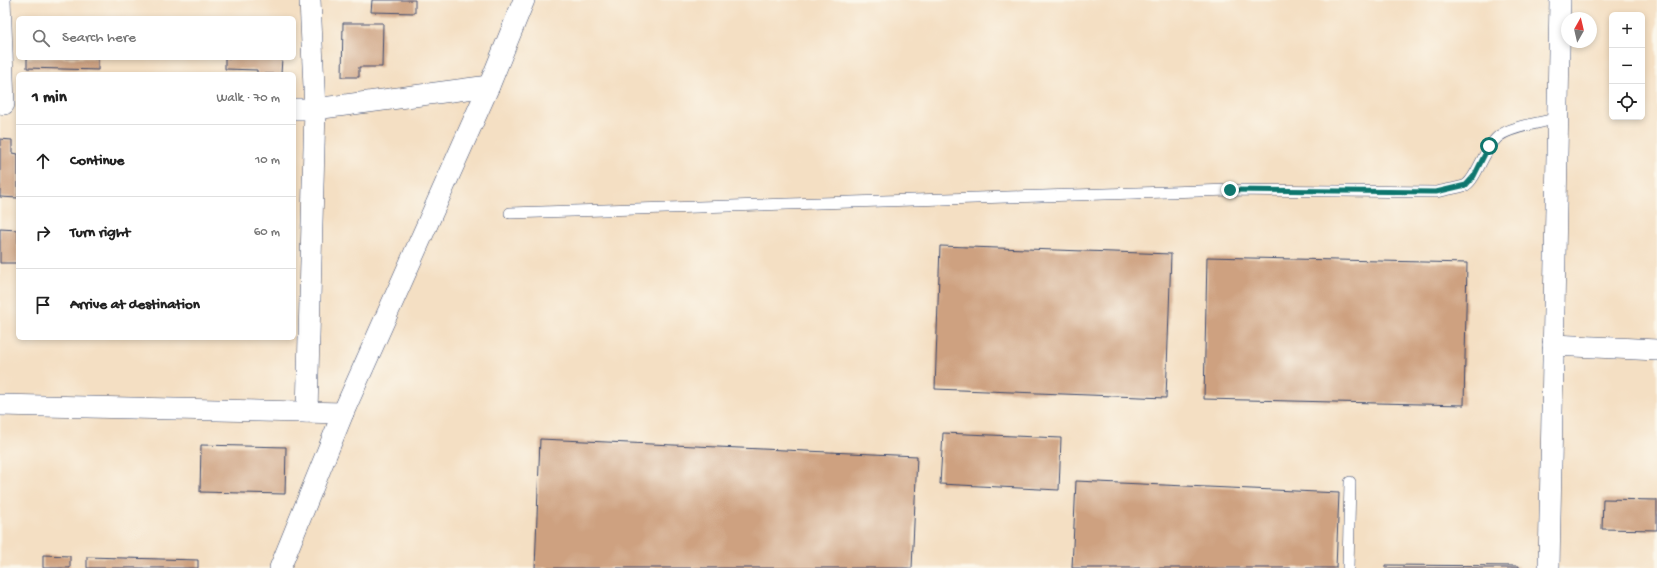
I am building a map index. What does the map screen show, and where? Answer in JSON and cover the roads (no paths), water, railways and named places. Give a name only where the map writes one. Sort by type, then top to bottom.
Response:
[{"type":"street","points":[[0,0],[7,104]]},
{"type":"street","points":[[307,412],[315,109],[310,0]]},
{"type":"street","points":[[280,568],[343,413],[489,86],[524,0]]},
{"type":"street","points":[[1550,568],[1560,0]]},
{"type":"street","points":[[296,109],[315,109],[489,86]]},
{"type":"street","points":[[1553,345],[1657,350]]},
{"type":"street","points":[[0,406],[343,413]]},
{"type":"lane","points":[[510,214],[1230,190],[1436,192],[1466,185],[1474,176],[1489,146],[1499,136],[1510,130],[1558,118]]},
{"type":"lane","points":[[1348,568],[1350,482]]}]
